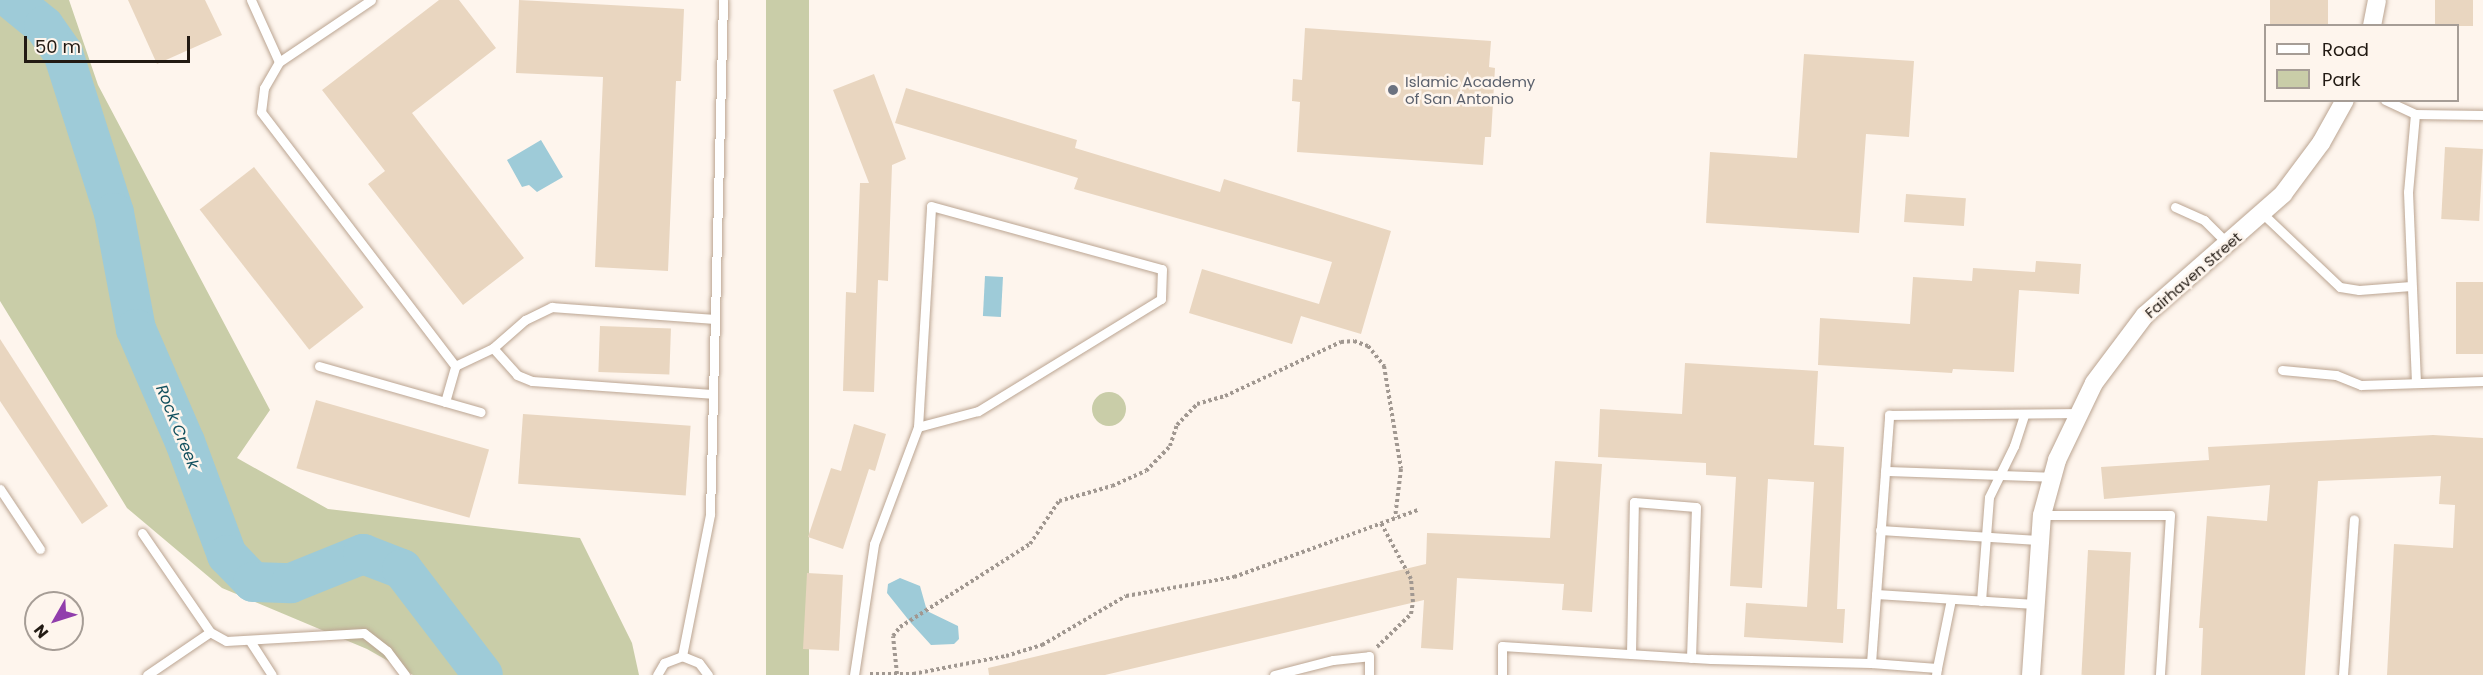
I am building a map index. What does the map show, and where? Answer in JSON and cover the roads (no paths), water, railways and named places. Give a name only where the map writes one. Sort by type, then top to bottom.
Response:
[{"type":"street","points":[[2372,24],[2377,0]]},
{"type":"street","name":"Fairhaven Street","points":[[2031,675],[2038,540],[2042,515],[2053,477],[2078,413],[2112,356],[2145,315],[2263,214],[2297,178],[2343,102]]},
{"type":"lane","points":[[251,0],[279,62]]},
{"type":"lane","points":[[371,0],[279,62],[264,88],[261,112],[455,366]]},
{"type":"lane","points":[[682,656],[710,514],[723,0]]},
{"type":"lane","points":[[2389,102],[2415,114],[2483,115]]},
{"type":"lane","points":[[2415,114],[2408,192],[2416,383]]},
{"type":"lane","points":[[854,675],[874,544],[918,427],[931,206],[1162,269],[1161,298],[978,411],[918,427]]},
{"type":"lane","points":[[2175,207],[2205,220],[2228,245]]},
{"type":"lane","points":[[2263,214],[2340,287],[2359,290],[2411,286]]},
{"type":"lane","points":[[445,402],[455,366],[493,348],[525,320],[552,307],[714,319]]},
{"type":"lane","points":[[493,348],[517,375],[532,381],[712,394]]},
{"type":"lane","points":[[319,366],[481,412]]},
{"type":"lane","points":[[2282,370],[2328,374],[2361,385],[2483,381]]},
{"type":"lane","points":[[1871,663],[1889,415],[2078,413]]},
{"type":"lane","points":[[1981,601],[1989,497],[2024,415]]},
{"type":"lane","points":[[1885,471],[2053,477]]},
{"type":"lane","points":[[0,489],[40,549]]},
{"type":"lane","points":[[1631,654],[1634,502],[1696,507],[1691,658]]},
{"type":"lane","points":[[2042,515],[2170,515],[2160,675]]},
{"type":"lane","points":[[2343,675],[2354,519]]},
{"type":"lane","points":[[1880,530],[2038,540]]},
{"type":"lane","points":[[142,533],[210,632],[226,641],[364,633],[387,651],[405,675]]},
{"type":"lane","points":[[1876,594],[2035,604]]},
{"type":"lane","points":[[1502,675],[1502,646],[1691,658],[1871,663],[1937,672],[1951,599]]},
{"type":"lane","points":[[147,675],[210,632]]},
{"type":"lane","points":[[250,641],[272,675]]},
{"type":"lane","points":[[657,675],[664,663],[682,656],[699,663],[708,675]]},
{"type":"lane","points":[[1274,675],[1333,660],[1369,656],[1369,675]]},
{"type":"water","points":[[541,140],[563,177],[537,192],[529,185],[522,187],[507,160]]},
{"type":"water","points":[[985,276],[1003,277],[1001,317],[983,316]]},
{"type":"water","points":[[900,578],[920,586],[927,611],[958,626],[959,639],[954,644],[931,645],[911,623],[887,593],[888,584]]},
{"type":"waterway","name":"Rock Creek","points":[[12,0],[44,26],[63,53],[114,213],[136,329],[185,442],[227,555],[253,582],[291,583],[363,554],[402,569],[483,675]]},
{"type":"place","name":"Islamic Academy of San Antonio","points":[[1393,90]]}]
